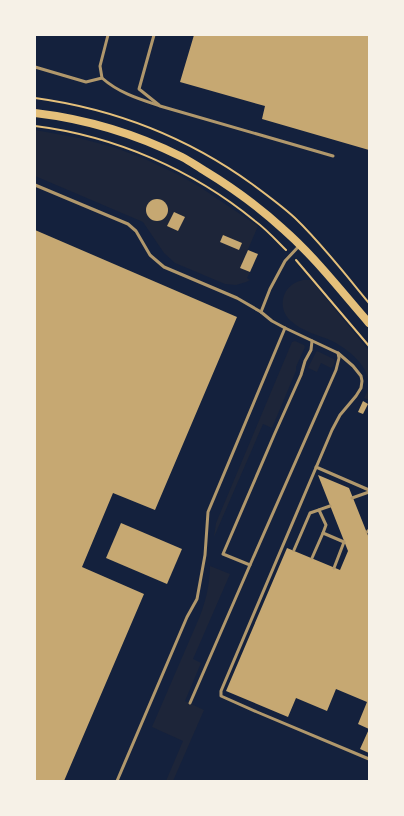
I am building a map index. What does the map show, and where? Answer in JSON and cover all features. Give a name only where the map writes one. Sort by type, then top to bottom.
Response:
[{"type":"main road","points":[[35,113],[96,124],[122,132],[183,158],[228,185],[284,229],[369,323]]},
{"type":"lane","points":[[108,35],[100,66],[102,78],[111,86],[134,97],[160,106],[333,156]]},
{"type":"lane","points":[[154,35],[139,89],[160,106]]},
{"type":"lane","points":[[35,67],[86,82],[102,78]]},
{"type":"lane","points":[[35,185],[128,224],[136,231],[150,255],[164,267],[237,298],[262,312],[272,321],[338,353],[353,366],[361,376],[361,388],[340,415],[332,430],[220,691],[221,696],[256,712],[369,759]]},
{"type":"lane","points":[[262,312],[270,288],[285,261],[300,245]]},
{"type":"lane","points":[[117,781],[187,617],[197,599],[205,555],[208,512],[286,328]]},
{"type":"lane","points":[[250,565],[223,554],[275,433],[302,375],[312,341]]},
{"type":"lane","points":[[190,703],[336,370],[339,358],[338,353]]},
{"type":"lane","points":[[316,467],[369,491]]},
{"type":"lane","points":[[352,498],[369,491]]},
{"type":"lane","points":[[294,550],[310,512],[330,506]]},
{"type":"lane","points":[[312,558],[326,525],[319,510]]},
{"type":"lane","points":[[323,533],[344,542],[334,568]]},
{"type":"path","points":[[35,98],[76,105],[133,121],[183,142],[236,172],[271,198],[320,243],[369,302]]},
{"type":"path","points":[[35,126],[91,137],[124,147],[147,156],[212,189],[257,222],[291,254],[369,346]]},
{"type":"shaded area","points":[[35,130],[79,138],[116,148],[145,159],[200,187],[258,226],[240,268],[250,272],[247,278],[250,280],[236,285],[225,284],[175,263],[164,253],[143,222],[35,176]]},
{"type":"shaded area","points":[[311,280],[369,351],[369,400],[364,398],[368,388],[366,372],[357,360],[338,344],[301,328],[286,316],[283,303],[286,291],[296,282]]},
{"type":"shaded area","points":[[295,341],[304,345],[305,347],[296,367],[296,371],[272,428],[263,424],[214,537],[216,523],[292,342]]},
{"type":"shaded area","points":[[317,351],[334,359],[335,362],[331,368],[321,363],[317,372],[308,368]]},
{"type":"shaded area","points":[[210,566],[230,574],[193,659],[201,663],[185,701],[204,710],[173,781],[166,781],[183,741],[152,727],[200,616],[207,591]]},
{"type":"building","points":[[194,35],[369,35],[369,150],[262,119],[265,106],[180,82]]},
{"type":"building","points":[[157,199],[161,200],[167,206],[167,214],[161,220],[157,221],[153,220],[147,214],[146,210],[147,206],[153,200]]},
{"type":"building","points":[[174,212],[185,217],[178,231],[167,226]]},
{"type":"building","points":[[35,230],[237,317],[155,510],[113,493],[82,567],[144,594],[64,781],[35,781]]},
{"type":"building","points":[[223,235],[242,243],[239,250],[220,242]]},
{"type":"building","points":[[248,250],[258,254],[250,272],[240,268]]},
{"type":"building","points":[[363,401],[368,404],[363,414],[358,412]]},
{"type":"building","points":[[318,475],[349,488],[369,538],[369,729],[358,724],[367,702],[336,689],[327,711],[296,698],[288,717],[226,691],[287,548],[340,570],[348,551]]},
{"type":"building","points":[[121,523],[182,549],[167,584],[106,558]]},
{"type":"building","points":[[369,729],[369,753],[360,749]]}]
